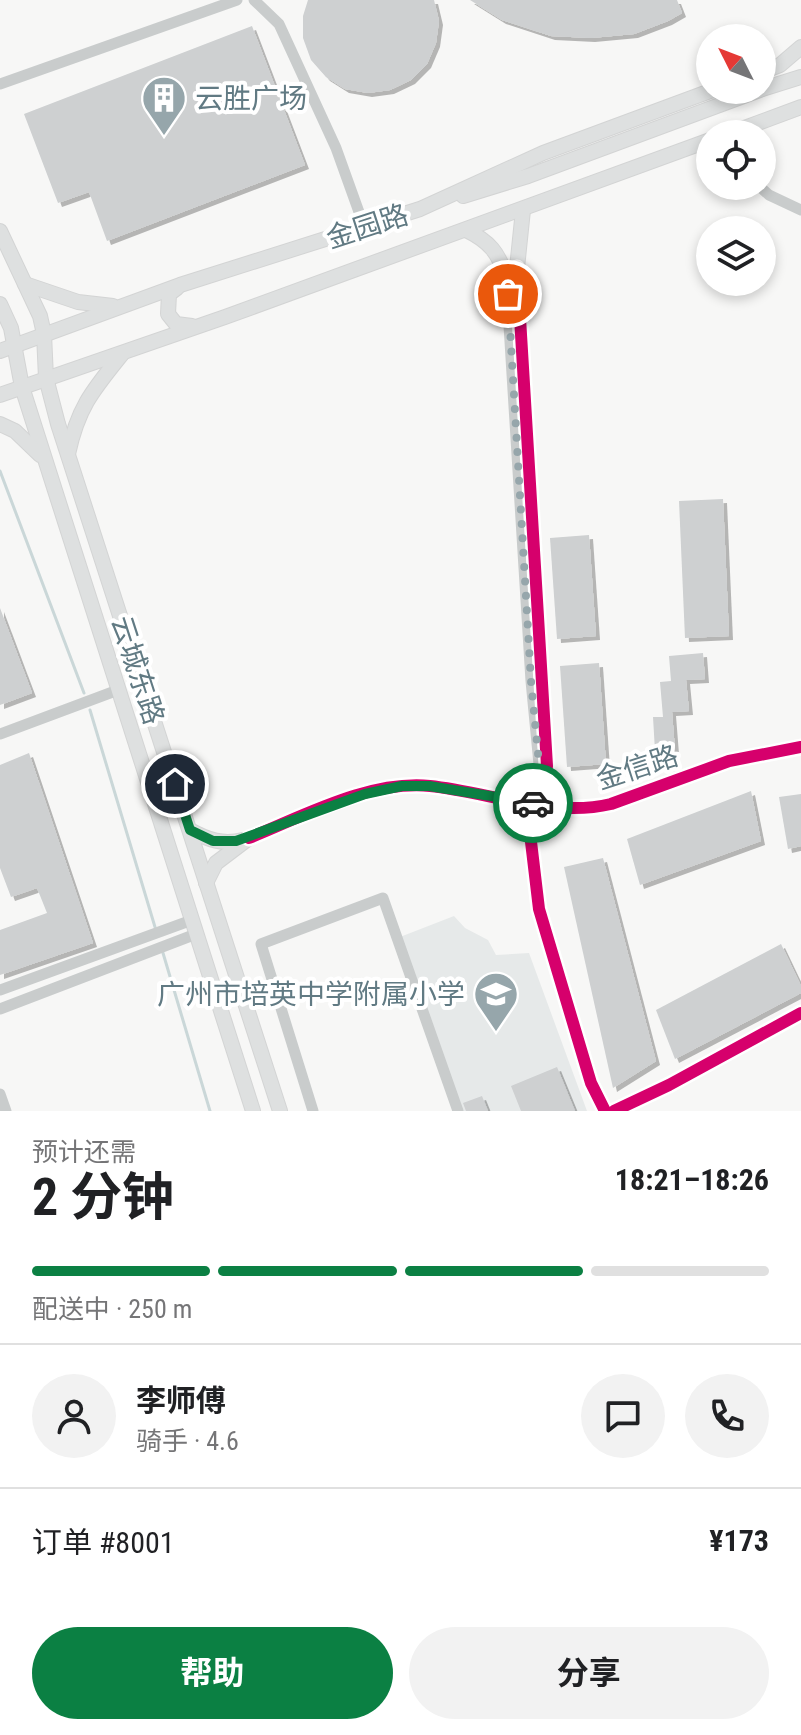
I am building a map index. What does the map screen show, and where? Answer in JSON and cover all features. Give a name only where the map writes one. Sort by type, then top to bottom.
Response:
[{"type":"main road","points":[[776,67],[801,47]]},
{"type":"main road","points":[[776,85],[801,77]]},
{"type":"main road","name":"金园路","points":[[0,351],[180,285],[420,209],[543,153],[696,96]]},
{"type":"main road","points":[[420,209],[528,176],[723,104]]},
{"type":"main road","points":[[766,120],[801,107]]},
{"type":"main road","name":"金园路","points":[[0,395],[523,210],[696,145]]},
{"type":"main road","points":[[512,273],[523,210]]},
{"type":"main road","points":[[466,230],[482,238],[495,250],[512,273]]},
{"type":"main road","name":"云城东路","points":[[0,231],[40,316],[46,378],[68,454],[280,1111]]},
{"type":"main road","points":[[25,284],[78,302],[118,307]]},
{"type":"main road","points":[[180,285],[169,294],[168,314],[176,324],[185,327],[200,325]]},
{"type":"main road","name":"云城东路","points":[[0,304],[11,328],[22,387],[63,518],[111,693],[144,769],[253,1111]]},
{"type":"main road","points":[[68,454],[78,414],[89,395],[123,353]]},
{"type":"main road","points":[[0,424],[15,431],[44,458]]},
{"type":"main road","points":[[63,518],[87,511]]},
{"type":"main road","points":[[144,769],[167,761]]},
{"type":"main road","points":[[190,830],[224,843],[249,838]]},
{"type":"main road","points":[[206,883],[216,863],[249,838]]},
{"type":"street","points":[[0,84],[237,0]]},
{"type":"street","points":[[254,0],[279,24],[336,148],[364,226]]},
{"type":"street","points":[[776,198],[801,210]]},
{"type":"street","points":[[512,273],[531,681],[543,805],[529,825],[539,909],[591,1083],[605,1111]]},
{"type":"street","points":[[0,734],[111,693]]},
{"type":"street","name":"金信路","points":[[249,838],[340,802],[402,786],[429,786],[543,805],[601,806],[729,761],[801,747]]},
{"type":"street","points":[[313,1111],[261,944],[383,898],[458,1111]]},
{"type":"street","points":[[0,990],[194,927]]},
{"type":"street","points":[[0,1009],[194,927]]},
{"type":"street","points":[[614,1111],[669,1085],[801,1013]]},
{"type":"street","points":[[0,1094],[6,1111]]},
{"type":"shaded area","name":"广州市培英中学附属小学","points":[[454,916],[465,928],[488,940],[496,955],[529,953],[587,1111],[459,1111],[400,937]]},
{"type":"building","points":[[308,0],[434,0],[439,21],[436,43],[427,64],[411,80],[390,90],[368,93],[345,89],[326,77],[311,60],[303,38],[303,16]]},
{"type":"building","points":[[470,0],[677,0],[682,13],[634,34],[591,38],[551,36],[502,20]]},
{"type":"building","name":"云胜广场","points":[[252,26],[305,165],[107,241],[89,192],[58,203],[24,114]]},
{"type":"building","points":[[723,499],[729,636],[685,638],[679,501]]},
{"type":"building","points":[[589,535],[596,636],[557,639],[550,538]]},
{"type":"building","points":[[0,608],[32,693],[0,705]]},
{"type":"building","points":[[703,653],[705,679],[686,680],[689,711],[672,712],[675,750],[655,751],[653,717],[663,717],[660,682],[671,681],[669,656]]},
{"type":"building","points":[[599,663],[606,764],[567,767],[560,666]]},
{"type":"building","points":[[29,753],[93,943],[0,975],[0,930],[47,913],[37,888],[11,897],[0,868],[0,765]]},
{"type":"building","points":[[751,791],[761,841],[640,885],[627,839]]},
{"type":"building","points":[[801,794],[801,846],[788,849],[779,797]]},
{"type":"building","points":[[603,858],[656,1061],[613,1088],[564,867]]},
{"type":"building","points":[[781,944],[801,986],[801,993],[675,1059],[656,1010]]},
{"type":"building","points":[[557,1067],[575,1111],[521,1111],[511,1086]]},
{"type":"building","points":[[482,1096],[488,1111],[466,1111],[463,1103]]},
{"type":"waterway","points":[[0,471],[84,693]]},
{"type":"waterway","points":[[90,710],[155,927]]},
{"type":"waterway","points":[[163,953],[210,1111]]},
{"type":"cycle path","points":[[517,268],[547,766],[543,805]]},
{"type":"cycle path","points":[[249,838],[314,810],[384,788],[430,786],[543,806],[589,807],[611,804],[729,761],[801,747]]},
{"type":"cycle path","points":[[543,805],[529,825],[539,909],[591,1083],[605,1111]]},
{"type":"cycle path","points":[[614,1111],[669,1085],[801,1013]]},
{"type":"way so far","points":[[508,294],[531,681],[543,805],[533,803]]},
{"type":"place","name":"云胜广场","points":[[164,137]]},
{"type":"place","name":"广州市培英中学附属小学","points":[[496,1033]]},
{"type":"route","points":[[175,784],[190,830],[224,843],[249,838],[365,794],[402,786],[429,786],[533,803]]}]
